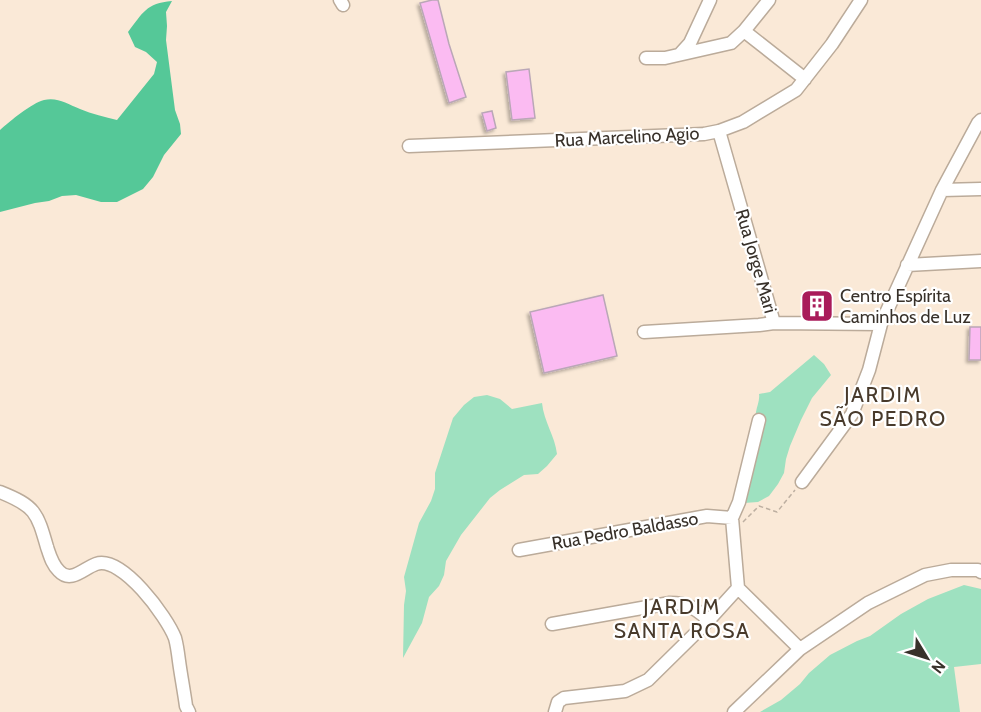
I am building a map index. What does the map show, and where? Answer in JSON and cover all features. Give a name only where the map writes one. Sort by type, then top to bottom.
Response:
[{"type":"street","points":[[680,54],[690,43],[710,0]]},
{"type":"street","points":[[646,58],[665,58],[731,43],[769,0]]},
{"type":"street","name":"Rua Marcelino Agio","points":[[409,146],[705,134],[719,131],[743,122],[796,90],[832,44],[861,0]]},
{"type":"street","points":[[744,31],[805,79]]},
{"type":"street","points":[[802,482],[852,414],[869,370],[881,324],[942,190],[981,120]]},
{"type":"street","name":"Rua Jorge Mari","points":[[719,131],[774,323],[881,324]]},
{"type":"street","points":[[942,190],[981,189]]},
{"type":"street","points":[[907,266],[981,261]]},
{"type":"street","points":[[644,332],[759,326],[774,323]]},
{"type":"street","points":[[759,420],[739,502],[732,518],[738,588],[800,649]]},
{"type":"street","points":[[0,492],[17,499],[33,510],[40,521],[51,560],[60,573],[66,576],[80,574],[96,563],[108,564],[124,572],[136,584],[160,612],[175,639],[186,706],[189,712]]},
{"type":"street","name":"Rua Pedro Baldasso","points":[[519,550],[707,516],[732,518]]},
{"type":"street","points":[[734,712],[800,649],[868,603],[925,575],[951,570],[981,572]]},
{"type":"street","points":[[555,712],[558,702],[564,698],[625,691],[648,680],[738,588]]},
{"type":"street","points":[[552,624],[670,603],[684,603],[692,606],[709,620]]},
{"type":"path","points":[[733,533],[759,506],[777,512],[802,482]]},
{"type":"green space","points":[[172,1],[166,12],[166,40],[175,110],[181,134],[164,155],[153,177],[143,189],[117,202],[101,202],[76,195],[62,196],[0,212],[0,130],[27,108],[49,99],[117,120],[154,74],[157,62],[146,52],[135,47],[128,32],[146,10],[156,4]]},
{"type":"green space","points":[[814,355],[831,375],[812,398],[801,420],[790,446],[784,473],[778,484],[769,496],[758,502],[744,503],[759,394],[770,392]]},
{"type":"green space","points":[[487,395],[500,399],[512,409],[542,403],[557,454],[538,474],[524,475],[490,498],[461,535],[446,561],[444,575],[439,586],[429,597],[422,623],[403,658],[406,591],[404,577],[419,523],[435,489],[435,473],[453,418],[474,397]]},
{"type":"green space","points":[[964,585],[981,589],[981,664],[954,667],[960,712],[760,712],[781,700],[830,655],[870,636],[901,614],[928,599]]},
{"type":"building","points":[[438,0],[466,97],[449,103],[420,3]]},
{"type":"building","points":[[529,69],[535,118],[512,120],[506,72]]},
{"type":"building","points":[[492,111],[496,128],[487,131],[482,113]]},
{"type":"building","name":"Centro Espírita Caminhos de Luz","points":[[817,292],[826,296],[819,315],[808,315]]},
{"type":"building","points":[[603,295],[617,356],[544,373],[530,312]]},
{"type":"building","points":[[970,327],[981,327],[981,360],[969,360]]},
{"type":"place","name":"Centro Espírita Caminhos de Luz","points":[[817,306]]},
{"type":"district","name":"JARDIM SÃO PEDRO","points":[[883,407]]},
{"type":"district","name":"JARDIM SANTA ROSA","points":[[682,619]]}]
